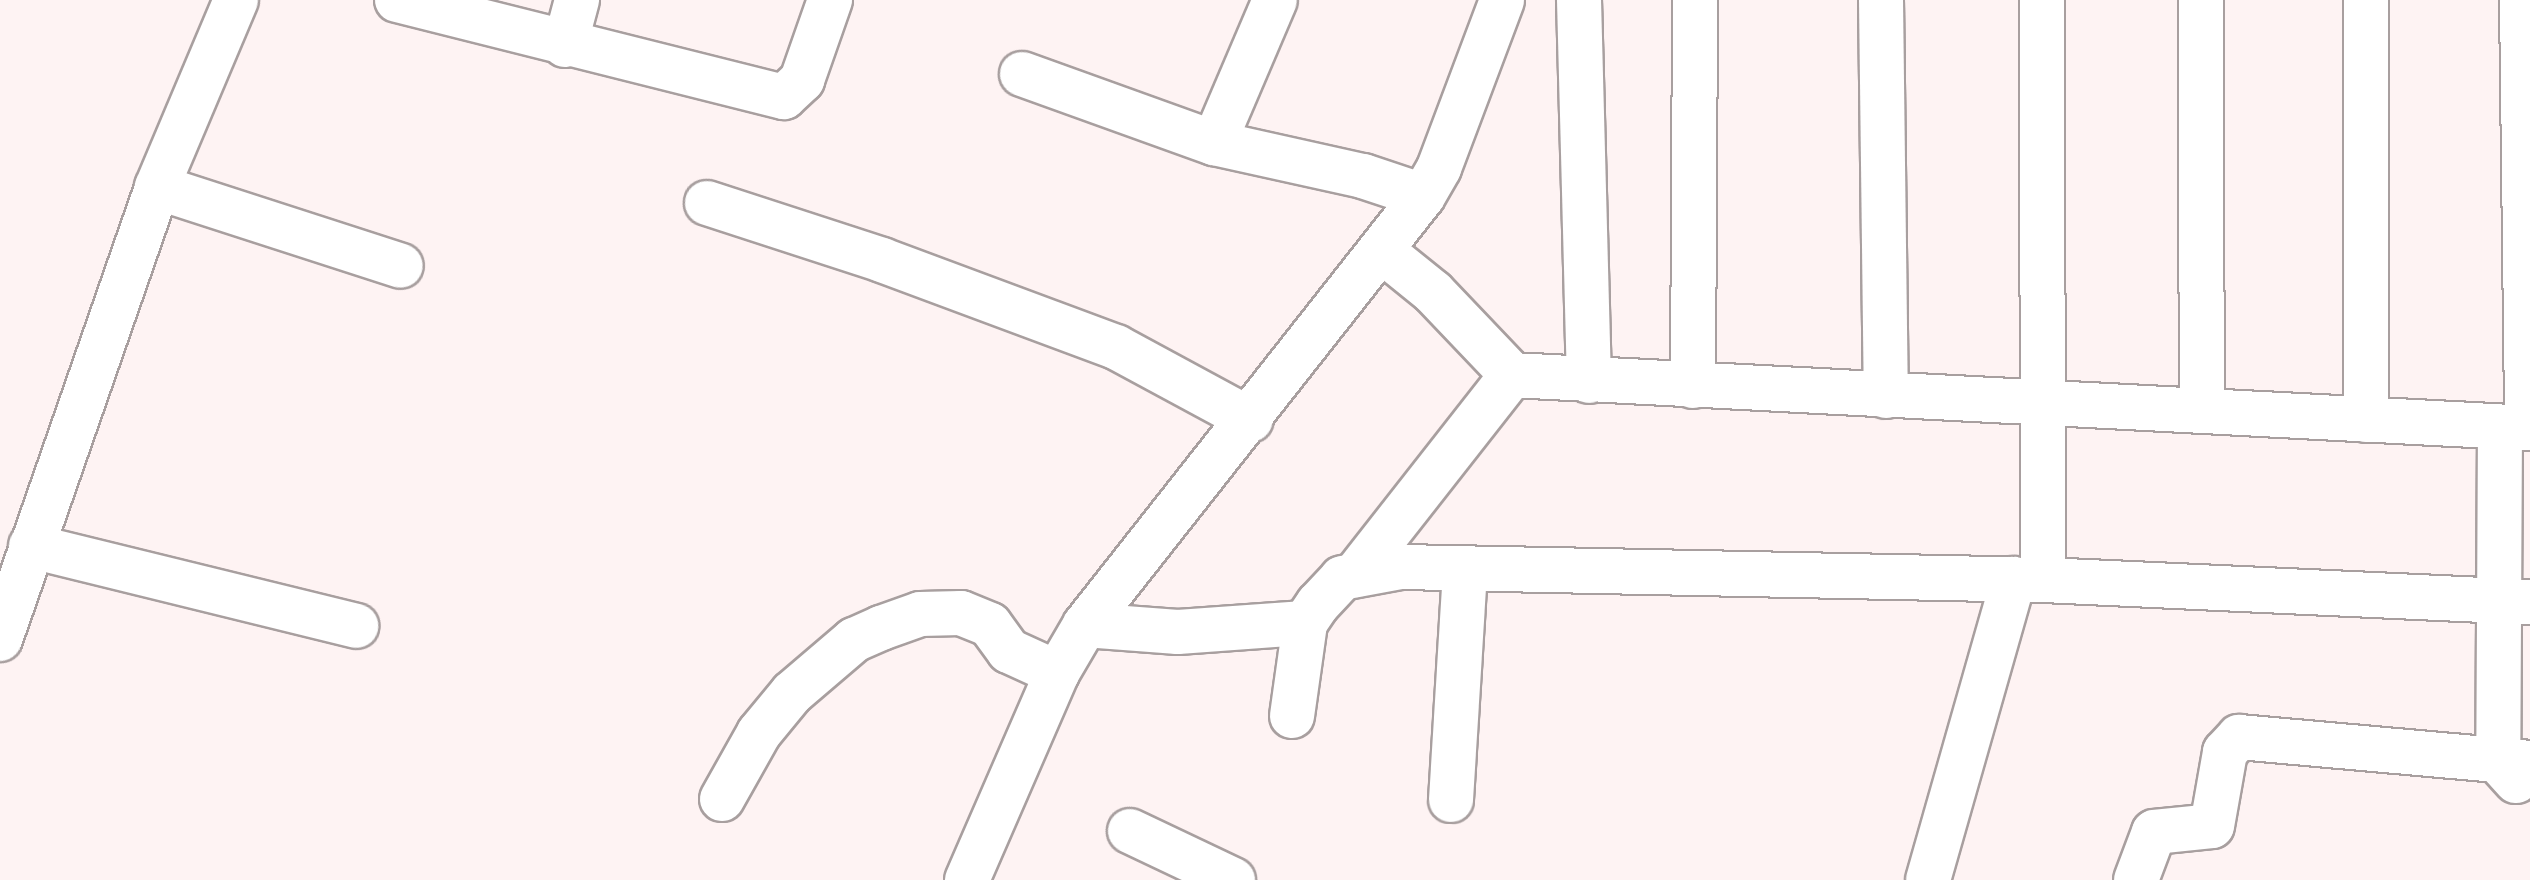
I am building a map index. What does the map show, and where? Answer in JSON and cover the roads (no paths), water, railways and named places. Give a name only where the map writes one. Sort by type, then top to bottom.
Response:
[{"type":"street","points":[[0,639],[157,187],[236,0]]},
{"type":"street","points":[[397,0],[565,45],[784,97],[802,80],[830,0]]},
{"type":"street","points":[[565,45],[577,0]]},
{"type":"street","points":[[1214,143],[1275,0]]},
{"type":"street","points":[[967,880],[1057,673],[1085,625],[1251,420],[1423,196],[1439,168],[1502,0]]},
{"type":"street","points":[[1579,0],[1589,381]]},
{"type":"street","points":[[1693,386],[1695,0]]},
{"type":"street","points":[[1881,0],[1886,396]]},
{"type":"street","points":[[1928,880],[2028,579],[2044,404],[2042,0]]},
{"type":"street","points":[[2201,0],[2202,411]]},
{"type":"street","points":[[2366,0],[2366,420]]},
{"type":"street","points":[[2522,0],[2514,762],[2530,792]]},
{"type":"street","points":[[1022,74],[1214,143],[1363,176],[1423,196]]},
{"type":"street","points":[[157,187],[401,266]]},
{"type":"street","points":[[707,203],[1104,342],[1197,387],[1251,420]]},
{"type":"street","points":[[1381,250],[1433,292],[1512,375],[2519,427]]},
{"type":"street","points":[[1355,575],[1512,375]]},
{"type":"street","points":[[31,546],[356,626]]},
{"type":"street","points":[[1292,716],[1305,623],[1331,587],[1355,575],[1400,567],[2028,579],[2514,601]]},
{"type":"street","points":[[1451,800],[1465,569]]},
{"type":"street","points":[[722,799],[759,733],[792,693],[854,640],[920,614],[961,613],[990,625],[1009,651],[1057,673]]},
{"type":"street","points":[[1085,625],[1178,632],[1305,623]]},
{"type":"street","points":[[2136,880],[2154,832],[2212,826],[2225,752],[2239,737],[2514,762]]},
{"type":"street","points":[[1130,831],[1233,880]]}]
